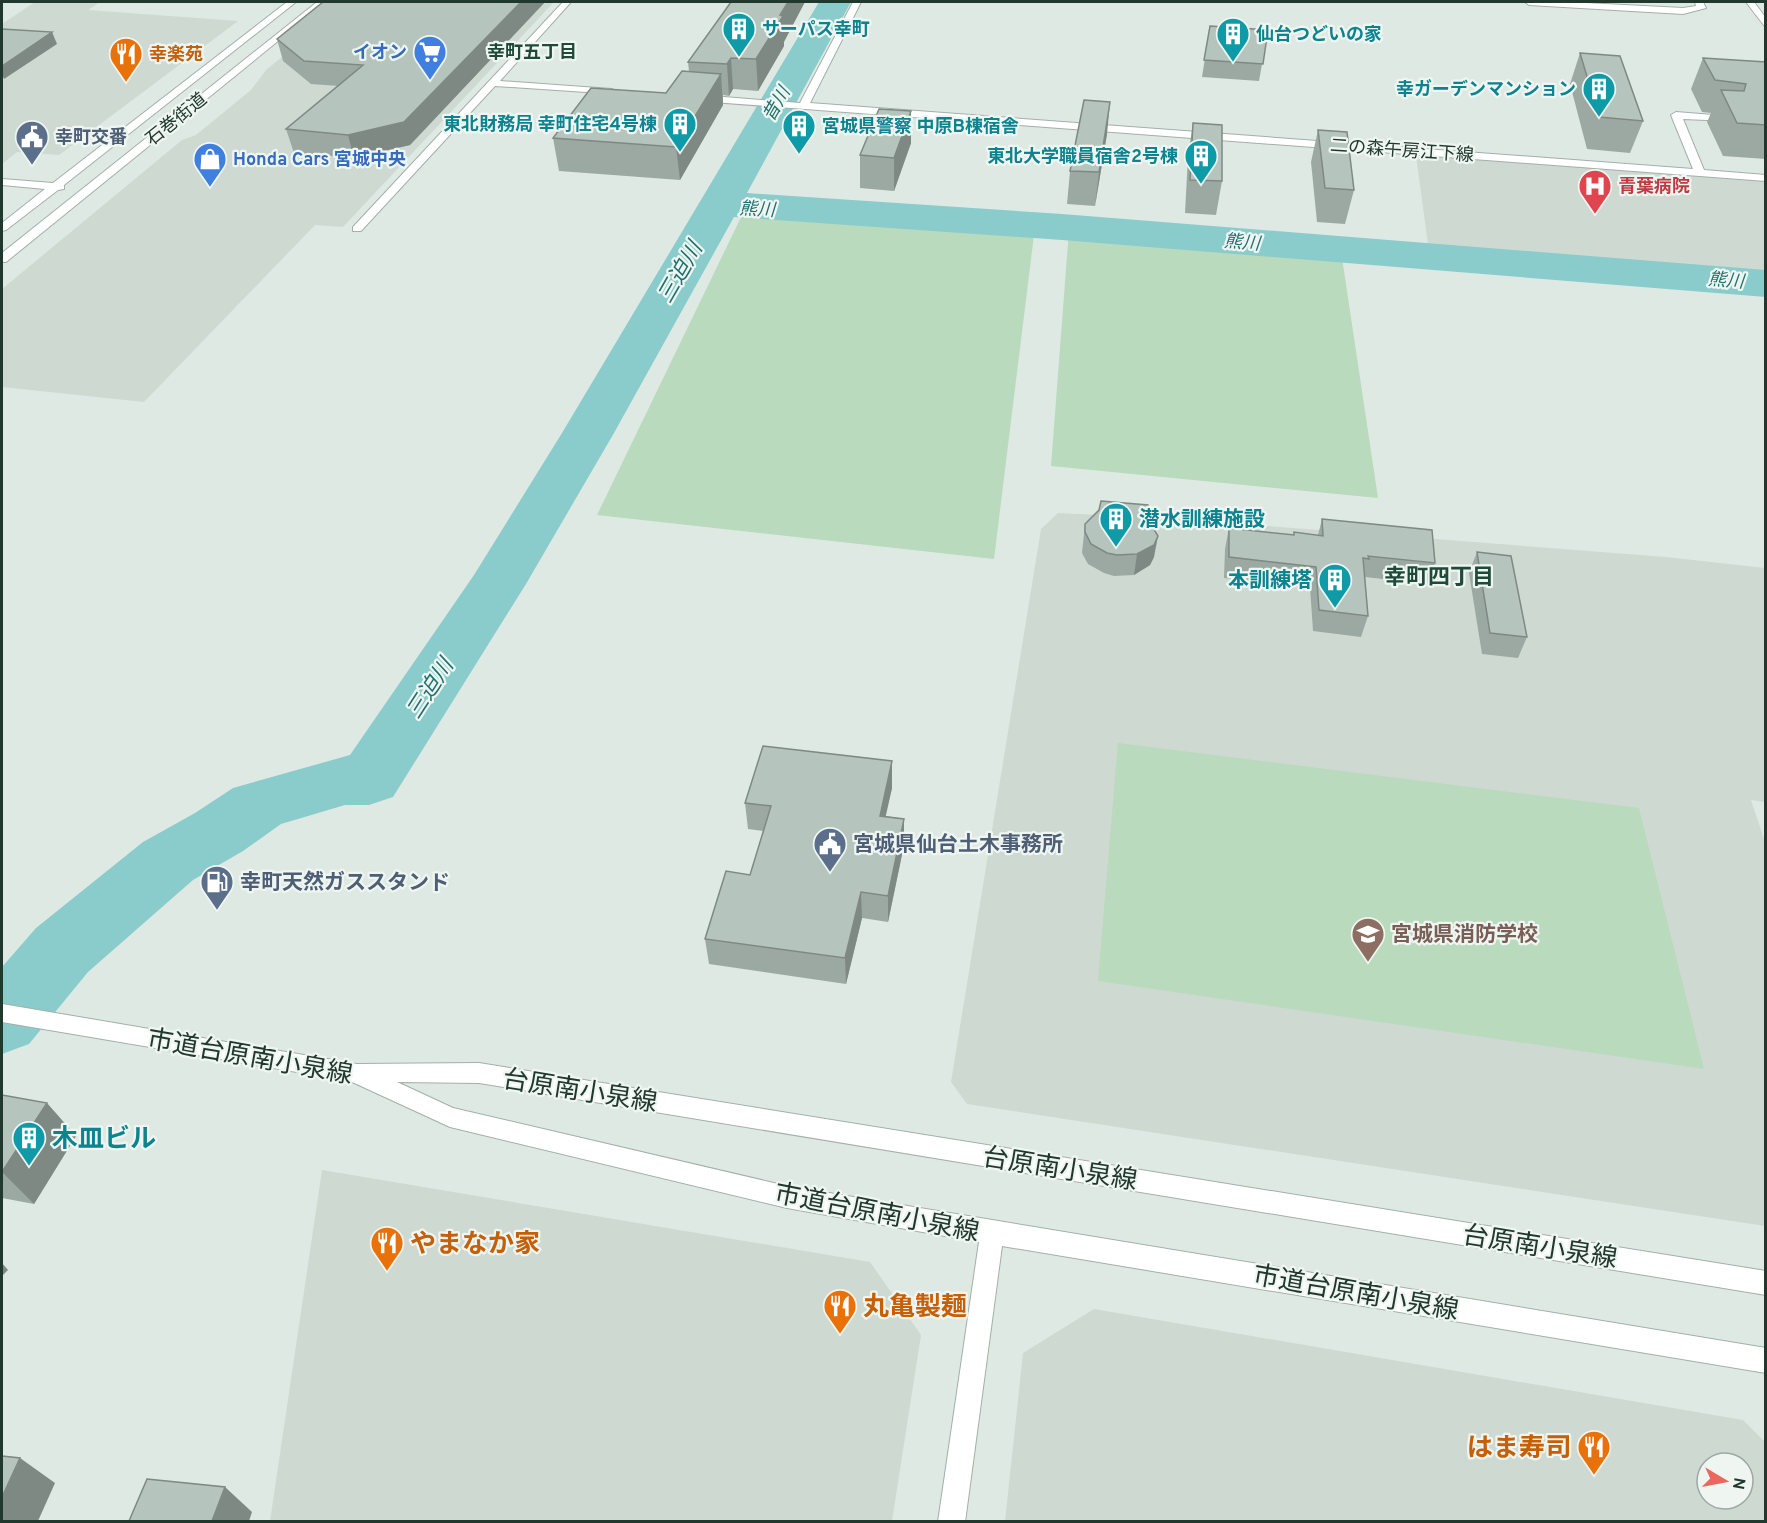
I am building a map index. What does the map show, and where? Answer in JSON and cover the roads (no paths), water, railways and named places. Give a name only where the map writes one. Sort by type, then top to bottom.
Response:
[{"type":"street","name":"石巻街道","points":[[2,228],[292,2]]},
{"type":"street","name":"石巻街道","points":[[2,259],[322,2]]},
{"type":"street","points":[[357,229],[567,2]]},
{"type":"street","points":[[803,106],[857,2]]},
{"type":"street","points":[[1529,2],[1653,5],[1698,10],[1702,6],[1699,2]]},
{"type":"street","points":[[1750,2],[1766,25]]},
{"type":"street","points":[[492,83],[622,92]]},
{"type":"street","name":"二の森午房江下線","points":[[693,98],[1766,178]]},
{"type":"street","points":[[1700,173],[1676,115],[1726,119]]},
{"type":"street","points":[[2,182],[88,189]]},
{"type":"street","name":"市道台原南小泉線","points":[[2,1013],[353,1072],[450,1117],[788,1197],[1766,1361]]},
{"type":"street","name":"台原南小泉線","points":[[353,1072],[479,1073],[1766,1283]]},
{"type":"street","points":[[951,1521],[992,1233]]},
{"type":"waterway","name":"昔川","points":[[719,206],[835,2]]},
{"type":"waterway","name":"熊川","points":[[719,206],[730,204],[1062,227],[1766,284]]},
{"type":"waterway","name":"三迫川","points":[[2,1021],[62,950],[168,861],[219,832],[257,806],[345,780],[369,780],[497,584],[588,433],[719,206]]},
{"type":"place","name":"サーパス幸町","points":[[739,58]]},
{"type":"place","name":"仙台つどいの家","points":[[1233,63]]},
{"type":"place","name":"イオン","points":[[430,81]]},
{"type":"place","name":"幸楽苑","points":[[126,83]]},
{"type":"place","name":"幸ガーデンマンション","points":[[1599,118]]},
{"type":"place","name":"東北財務局 幸町住宅4号棟","points":[[680,153]]},
{"type":"place","name":"宮城県警察 中原B棟宿舎","points":[[799,155]]},
{"type":"place","name":"幸町交番","points":[[32,166]]},
{"type":"place","name":"東北大学職員宿舎2号棟","points":[[1201,185]]},
{"type":"place","name":"Honda Cars 宮城中央","points":[[210,188]]},
{"type":"place","name":"青葉病院","points":[[1595,215]]},
{"type":"place","name":"潜水訓練施設","points":[[1116,548]]},
{"type":"place","name":"本訓練塔","points":[[1335,609]]},
{"type":"place","name":"宮城県仙台土木事務所","points":[[830,873]]},
{"type":"place","name":"幸町天然ガススタンド","points":[[217,911]]},
{"type":"place","name":"宮城県消防学校","points":[[1368,963]]},
{"type":"place","name":"木皿ビル","points":[[29,1167]]},
{"type":"place","name":"やまなか家","points":[[387,1272]]},
{"type":"place","name":"丸亀製麺","points":[[840,1335]]},
{"type":"place","name":"はま寿司","points":[[1594,1476]]},
{"type":"district","name":"幸町五丁目","points":[[532,52]]},
{"type":"district","name":"幸町四丁目","points":[[1439,576]]}]
